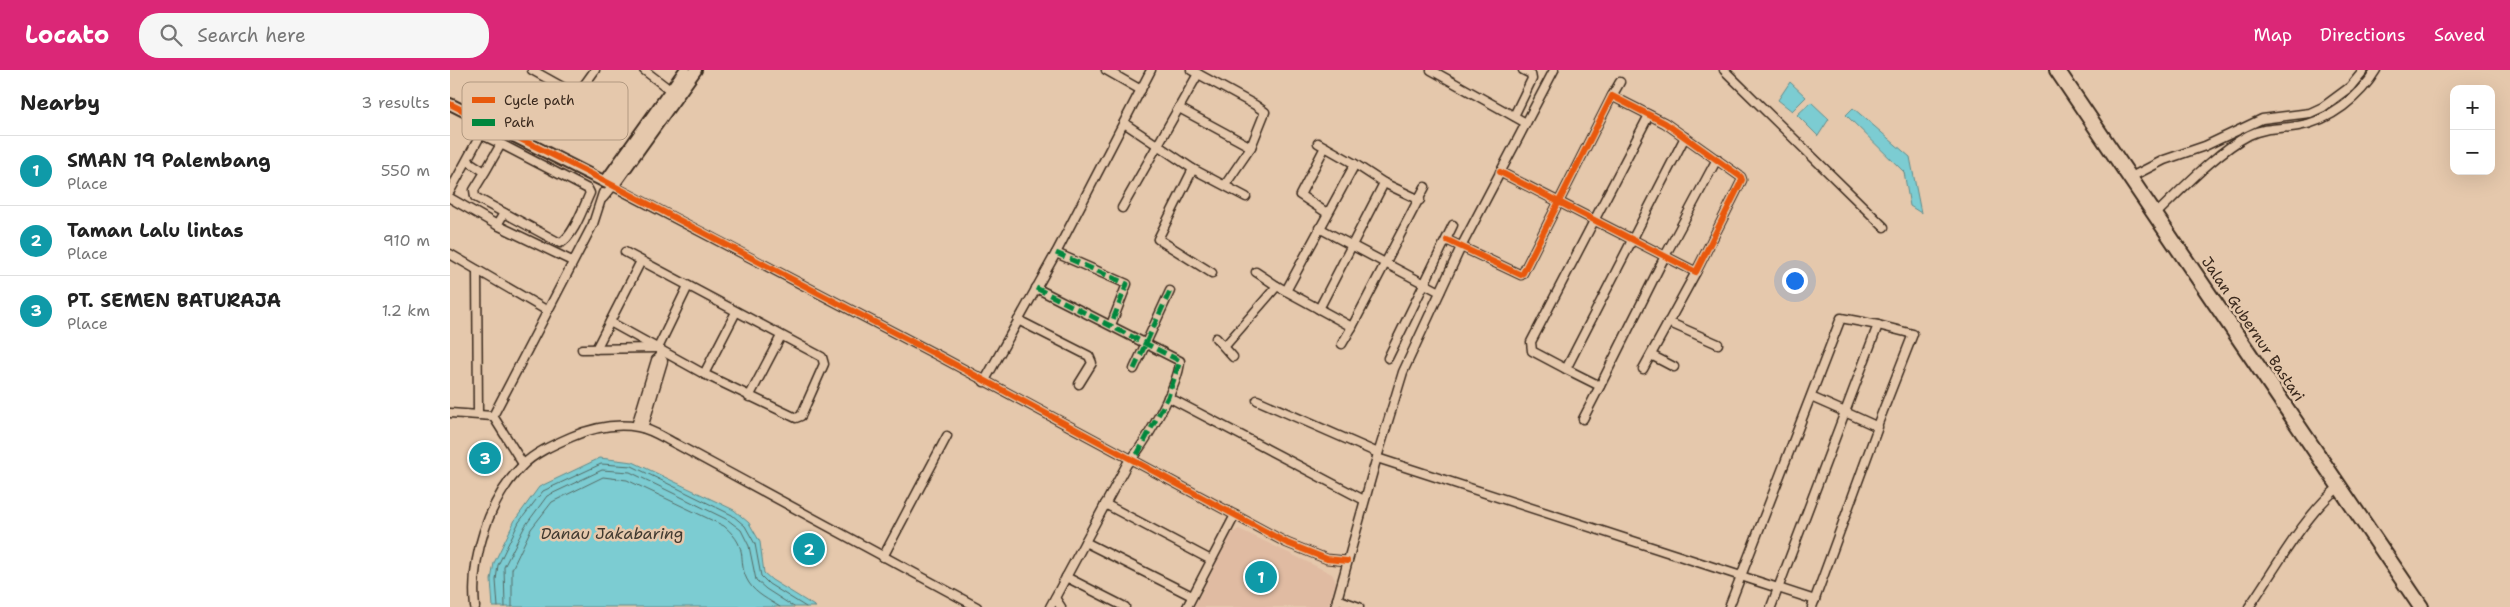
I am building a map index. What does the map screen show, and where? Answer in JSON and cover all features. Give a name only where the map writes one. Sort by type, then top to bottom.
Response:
[{"type":"highway","name":"Jalan Gubernur Bastari","points":[[2057,70],[2421,607]]},
{"type":"street","points":[[532,70],[554,82]]},
{"type":"street","points":[[587,82],[595,70]]},
{"type":"street","points":[[644,70],[674,93]]},
{"type":"street","points":[[674,93],[685,70]]},
{"type":"street","points":[[492,416],[546,310],[593,224],[609,184],[674,93],[696,70]]},
{"type":"street","points":[[1106,70],[1141,90]]},
{"type":"street","points":[[984,382],[1056,253],[1151,70]]},
{"type":"street","points":[[1431,70],[1526,123]]},
{"type":"street","points":[[1514,116],[1532,79],[1531,74],[1523,70]]},
{"type":"street","points":[[1359,607],[1336,603],[1364,500],[1403,372],[1460,247],[1554,70]]},
{"type":"street","points":[[1724,70],[1884,227]]},
{"type":"street","points":[[2131,177],[2164,160],[2205,146],[2262,119],[2310,113],[2323,107],[2350,87],[2364,70]]},
{"type":"street","points":[[2156,214],[2229,148],[2249,135],[2263,130],[2316,122],[2344,106],[2371,80],[2376,70]]},
{"type":"street","points":[[1122,208],[1143,168],[1158,146],[1179,108],[1195,72],[1263,110],[1265,116],[1251,147],[1225,186]]},
{"type":"street","points":[[1447,240],[1521,275],[1620,82]]},
{"type":"street","points":[[1612,96],[1649,114],[1685,137],[1717,159],[1742,180],[1696,272],[1642,369]]},
{"type":"street","points":[[450,104],[462,110]]},
{"type":"street","points":[[1179,108],[1251,147]]},
{"type":"street","points":[[1600,386],[1532,350],[1531,342],[1649,114]]},
{"type":"street","points":[[1124,123],[1193,169],[1246,197]]},
{"type":"street","points":[[1566,369],[1685,137]]},
{"type":"street","points":[[450,190],[479,140]]},
{"type":"street","points":[[493,140],[501,144],[588,189],[590,193],[580,217],[565,241],[560,243],[475,197],[474,190],[501,144]]},
{"type":"street","points":[[521,140],[609,184],[1235,515],[1308,552],[1326,558],[1347,561]]},
{"type":"street","points":[[1327,212],[1300,195],[1322,145],[1384,182],[1420,200]]},
{"type":"street","points":[[1583,419],[1664,256],[1717,159]]},
{"type":"street","points":[[468,161],[485,172]]},
{"type":"street","points":[[1286,292],[1327,212],[1355,164]]},
{"type":"street","points":[[1193,169],[1158,239],[1212,273]]},
{"type":"street","points":[[1500,172],[1696,272]]},
{"type":"street","points":[[1319,309],[1384,182]]},
{"type":"street","points":[[1342,344],[1420,200],[1425,187]]},
{"type":"street","points":[[450,198],[497,225],[572,261]]},
{"type":"street","points":[[497,225],[504,213]]},
{"type":"street","points":[[580,217],[593,224]]},
{"type":"street","points":[[1388,358],[1436,265],[1454,225]]},
{"type":"street","points":[[1319,228],[1440,292]]},
{"type":"street","points":[[610,322],[660,352],[749,397],[796,418],[801,416],[824,364],[824,358],[625,252]]},
{"type":"street","points":[[1056,253],[1127,284],[1111,325]]},
{"type":"street","points":[[450,254],[546,310]]},
{"type":"street","points":[[596,349],[641,261]]},
{"type":"street","points":[[1436,265],[1448,272]]},
{"type":"street","points":[[477,270],[478,414]]},
{"type":"street","points":[[1256,272],[1286,292],[1352,327]]},
{"type":"street","points":[[640,427],[656,360],[688,286]]},
{"type":"street","points":[[1224,346],[1278,286]]},
{"type":"street","points":[[1036,288],[1180,360],[1168,397],[1138,453],[1131,460],[1105,504],[1050,607]]},
{"type":"street","points":[[1134,369],[1170,291]]},
{"type":"street","points":[[704,374],[736,312]]},
{"type":"street","points":[[1257,400],[1377,456],[1742,576],[1779,588],[1813,603],[1877,426],[1913,334],[1841,318],[1742,576],[1729,607]]},
{"type":"street","points":[[1018,320],[1089,356],[1092,363],[1079,384]]},
{"type":"street","points":[[1668,322],[1718,344]]},
{"type":"street","points":[[1771,607],[1878,325]]},
{"type":"street","points":[[749,397],[781,336]]},
{"type":"street","points":[[1216,338],[1233,357]]},
{"type":"street","points":[[582,349],[660,352]]},
{"type":"street","points":[[1651,354],[1674,367]]},
{"type":"street","points":[[1168,397],[1364,500]]},
{"type":"street","points":[[1811,397],[1877,426]]},
{"type":"street","points":[[450,413],[492,416],[523,464]]},
{"type":"street","points":[[475,607],[473,589],[482,538],[496,503],[512,477],[523,464],[557,443],[584,431],[622,425],[640,427],[977,607]]},
{"type":"street","points":[[883,557],[947,436]]},
{"type":"street","points":[[2249,607],[2307,522],[2330,494],[2339,487]]},
{"type":"street","points":[[1105,504],[1211,560]]},
{"type":"street","points":[[1187,607],[1235,515]]},
{"type":"street","points":[[1085,542],[1192,596]]},
{"type":"street","points":[[1066,577],[1125,607]]},
{"type":"street","points":[[1055,598],[1061,607]]},
{"type":"shaded area","points":[[1239,529],[1332,574],[1336,582],[1328,607],[1194,607],[1232,533]]},
{"type":"water","points":[[1790,82],[1806,97],[1792,111],[1778,100]]},
{"type":"water","points":[[1811,102],[1829,119],[1818,136],[1797,115]]},
{"type":"water","points":[[1853,108],[1910,157],[1921,213],[1910,206],[1904,172],[1846,115]]},
{"type":"water","name":"Danau Jakabaring","points":[[600,458],[633,462],[734,510],[749,523],[760,542],[764,573],[816,607],[493,607],[491,580],[494,563],[515,520],[539,487]]},
{"type":"marked path","points":[[1056,253],[1127,284],[1111,325]]},
{"type":"marked path","points":[[1036,288],[1180,361],[1168,397],[1138,453],[1131,460]]},
{"type":"marked path","points":[[1134,369],[1170,291]]},
{"type":"cycle path","points":[[1447,240],[1521,275],[1523,273],[1612,96],[1665,123],[1741,177],[1742,180],[1696,272],[1623,235],[1573,209],[1549,197],[1500,172]]},
{"type":"cycle path","points":[[450,104],[462,110]]},
{"type":"cycle path","points":[[523,140],[939,356],[1287,543],[1327,559],[1347,561]]},
{"type":"place","name":"PT. SEMEN BATURAJA","points":[[485,458]]},
{"type":"place","name":"Taman Lalu lintas","points":[[809,549]]},
{"type":"place","name":"SMAN 19 Palembang","points":[[1261,577]]}]
